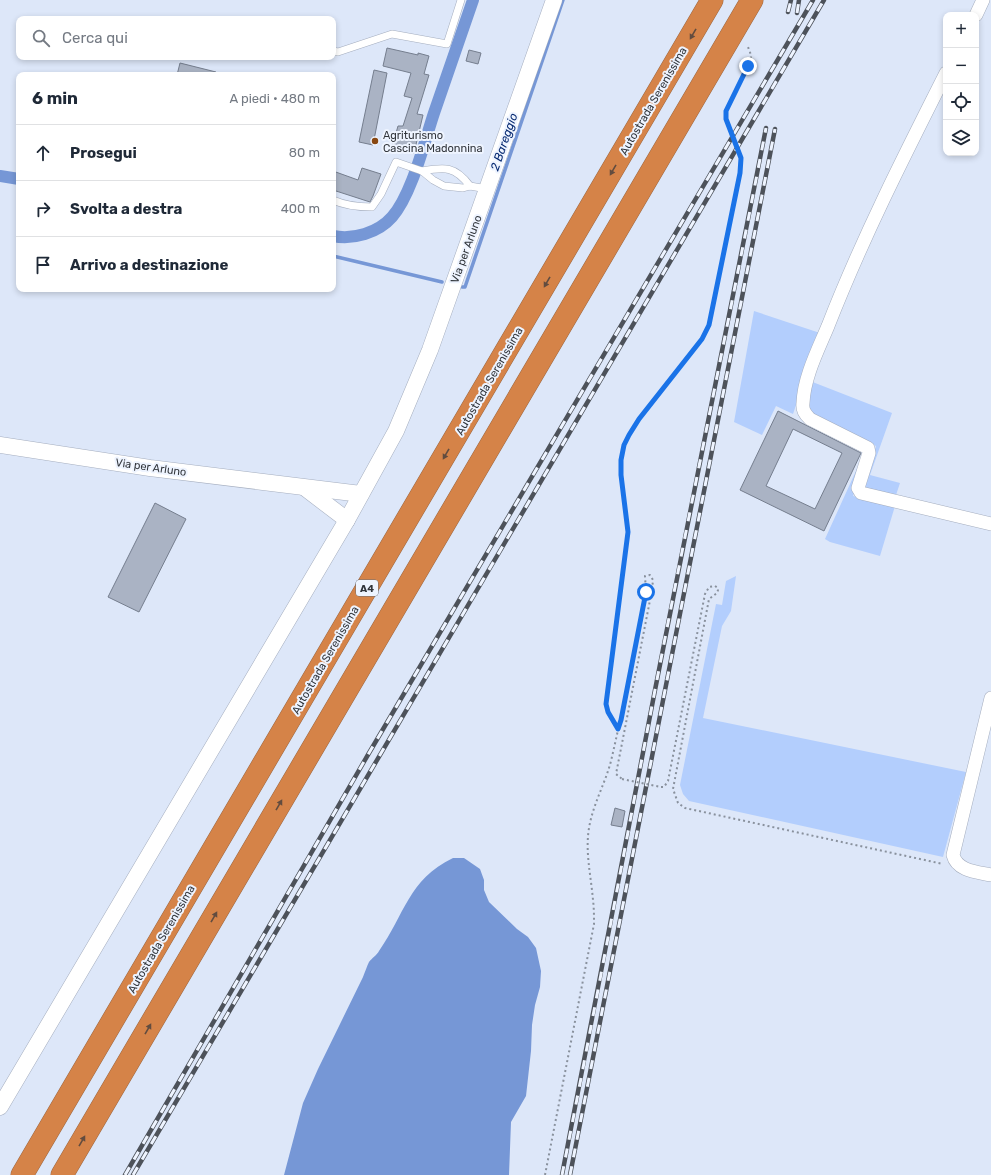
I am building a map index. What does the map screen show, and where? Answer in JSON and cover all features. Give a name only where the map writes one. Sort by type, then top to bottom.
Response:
[{"type":"highway","name":"Autostrada Serenissima","points":[[22,1175],[712,0]]},
{"type":"highway","points":[[62,1175],[752,0]]},
{"type":"street","name":"Via per Arluno","points":[[0,445],[150,468],[362,493],[396,431],[430,350],[554,0]]},
{"type":"street","points":[[978,12],[984,0]]},
{"type":"street","points":[[943,79],[848,274],[810,371],[802,405],[803,410],[810,419],[868,448],[869,453],[858,488],[861,493],[991,524]]},
{"type":"street","name":"Via per Arluno","points":[[303,487],[347,520]]},
{"type":"street","points":[[0,1107],[362,493]]},
{"type":"street","points":[[991,698],[955,840],[953,855],[955,861],[969,870],[991,875]]},
{"type":"lane","points":[[336,52],[392,34],[447,44],[461,0]]},
{"type":"lane","points":[[336,201],[354,206],[372,207],[381,194],[396,162],[422,171],[433,180],[444,186],[464,188],[470,186],[487,189]]},
{"type":"lane","points":[[422,171],[444,168],[456,171],[463,176],[470,186]]},
{"type":"path","points":[[618,729],[608,712],[606,704],[628,532],[621,475],[621,460],[629,435],[639,419],[702,339],[709,325],[742,161],[726,119],[726,111],[751,60],[748,47]]},
{"type":"path","points":[[545,1175],[594,924],[593,901],[588,867],[587,847],[589,827],[595,801],[606,778],[621,720],[646,592],[644,580],[645,576],[650,575],[653,580],[616,774],[622,778],[661,787],[664,787],[668,781],[704,594],[709,587],[715,586],[718,590],[717,593],[711,597],[709,602],[673,789],[678,803],[685,808],[950,866],[955,861]]},
{"type":"shaded area","points":[[754,311],[820,333],[793,414],[776,406],[762,435],[734,422]]},
{"type":"shaded area","points":[[810,381],[892,413],[870,475],[900,483],[895,498],[863,487],[876,446],[811,416],[806,396]]},
{"type":"shaded area","points":[[865,451],[867,455],[853,496],[895,506],[880,556],[830,542],[825,539]]},
{"type":"shaded area","points":[[736,576],[731,611],[722,626],[703,718],[966,772],[943,857],[689,801],[683,794],[680,785],[716,604],[722,605],[726,581]]},
{"type":"shaded area","points":[[453,858],[464,858],[480,869],[484,880],[484,890],[489,902],[517,929],[528,937],[536,948],[541,971],[540,987],[532,1025],[526,1096],[511,1122],[509,1175],[284,1175],[303,1103],[369,962],[388,937],[417,887],[438,867]]},
{"type":"building","points":[[387,48],[429,56],[424,74],[429,75],[417,114],[423,115],[414,153],[392,147],[398,126],[403,126],[412,98],[404,96],[411,73],[383,66]]},
{"type":"building","points":[[469,50],[481,53],[478,64],[466,61]]},
{"type":"building","points":[[180,63],[216,72],[178,72]]},
{"type":"building","points":[[374,70],[387,73],[373,145],[359,142]]},
{"type":"building","points":[[362,168],[381,174],[370,202],[336,191],[336,172],[358,180]]},
{"type":"building","points":[[778,411],[861,453],[824,531],[740,490]],"holes":[[[793,429],[842,453],[815,509],[766,486]]]},
{"type":"building","points":[[155,503],[186,519],[139,612],[108,597]]},
{"type":"building","points":[[615,808],[625,811],[622,827],[611,825]]},
{"type":"waterway","points":[[336,236],[357,236],[380,227],[392,217],[406,195],[417,168],[434,113],[473,0]]},
{"type":"waterway","name":"2 Bareggio","points":[[462,287],[465,287],[563,0]]},
{"type":"waterway","points":[[0,176],[16,179]]},
{"type":"waterway","name":"2 Bareggio","points":[[336,257],[442,282]]},
{"type":"railway","points":[[788,12],[791,0]]},
{"type":"railway","points":[[797,13],[799,0]]},
{"type":"railway","points":[[125,1175],[369,753],[813,0]]},
{"type":"railway","points":[[133,1175],[824,0]]},
{"type":"railway","points":[[562,1175],[766,128]]},
{"type":"railway","points":[[570,1175],[775,129]]},
{"type":"place","name":"Agriturismo Cascina Madonnina","points":[[375,141]]},
{"type":"route","points":[[646,592],[618,729],[608,712],[606,704],[628,532],[621,475],[621,460],[624,445],[639,419],[702,339],[709,325],[742,161],[729,130],[726,119],[726,111],[748,66]]}]
